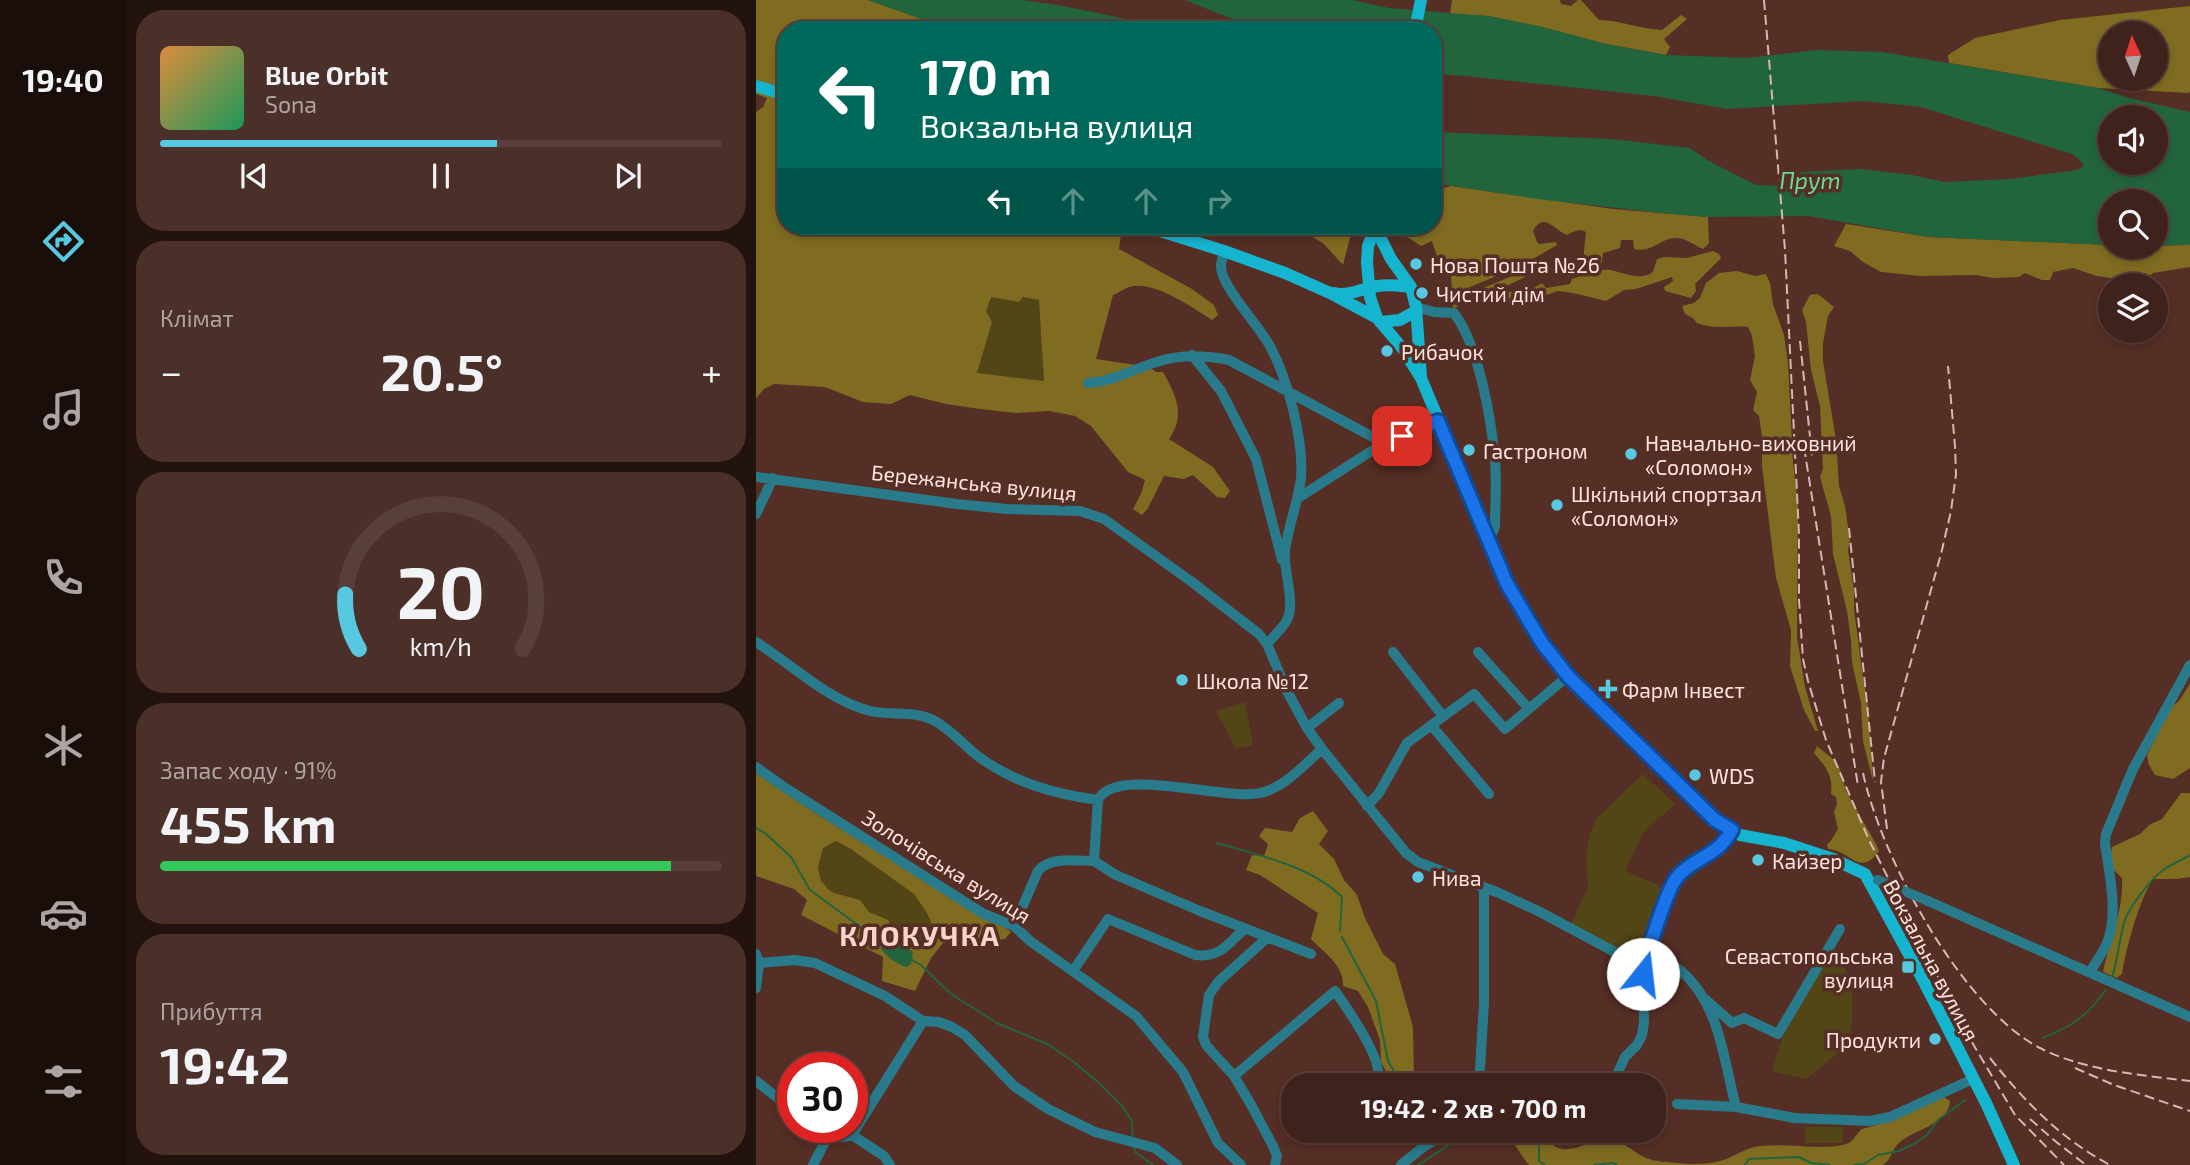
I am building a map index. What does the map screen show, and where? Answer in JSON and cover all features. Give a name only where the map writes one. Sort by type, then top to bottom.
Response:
[{"type":"main road","points":[[1417,21],[1421,0]]},
{"type":"main road","points":[[756,86],[777,92]]},
{"type":"main road","points":[[1173,235],[1285,273],[1330,293],[1379,320],[1400,320],[1416,309]]},
{"type":"main road","points":[[1372,235],[1368,246],[1367,288],[1379,320]]},
{"type":"main road","points":[[1379,235],[1391,259],[1411,287]]},
{"type":"main road","points":[[1330,293],[1344,295],[1388,285],[1411,287]]},
{"type":"main road","name":"Вокзальна вулиця","points":[[1411,287],[1416,309],[1421,378]]},
{"type":"main road","name":"Вокзальна вулиця","points":[[1379,320],[1403,349],[1421,378],[1486,536],[1519,607],[1542,643],[1568,676],[1715,820],[1740,835],[1784,843],[1833,859],[1865,874],[1922,978],[2014,1165]]},
{"type":"street","points":[[1224,251],[1221,266],[1224,279],[1266,338],[1278,361],[1298,434],[1301,475],[1286,543],[1284,566]]},
{"type":"street","points":[[1416,309],[1454,313],[1470,340],[1480,376],[1495,459],[1495,526],[1493,532],[1486,536]]},
{"type":"street","points":[[1192,355],[1220,391],[1256,460],[1284,566],[1291,608],[1287,619],[1267,644]]},
{"type":"street","points":[[1088,383],[1106,382],[1155,362],[1192,355],[1228,360],[1384,443]]},
{"type":"street","points":[[1298,498],[1384,443],[1438,421]]},
{"type":"street","name":"Бережанська вулиця","points":[[756,477],[957,504],[1007,509],[1080,511],[1104,519],[1259,634],[1267,644],[1287,691],[1307,728],[1406,853],[1418,862],[1539,912],[1628,959],[1646,954]]},
{"type":"street","points":[[756,514],[773,478]]},
{"type":"street","points":[[756,642],[816,685],[846,702],[871,711],[924,716],[944,727],[976,755],[1005,775],[1041,789],[1098,800]]},
{"type":"street","points":[[1393,652],[1442,715]]},
{"type":"street","points":[[1478,652],[1529,709]]},
{"type":"street","points":[[2090,972],[2107,943],[2112,922],[2106,834],[2133,769],[2190,665]]},
{"type":"street","points":[[1367,806],[1379,793],[1407,743],[1474,694],[1506,729],[1568,676]]},
{"type":"street","points":[[1307,728],[1339,703]]},
{"type":"street","points":[[1431,725],[1489,794]]},
{"type":"street","points":[[1094,861],[1098,800],[1101,794],[1109,789],[1134,783],[1209,792],[1260,793],[1283,783],[1322,749]]},
{"type":"street","name":"Золочівська вулиця","points":[[756,767],[984,914],[1014,926],[1030,941],[1136,1016],[1183,1072],[1218,1143],[1241,1165]]},
{"type":"street","points":[[1618,1073],[1625,1057],[1637,1045],[1642,1035],[1646,954],[1672,884],[1679,874],[1719,848],[1732,830]]},
{"type":"street","points":[[1014,926],[1042,865],[1060,861],[1094,861],[1116,875],[1311,954]]},
{"type":"street","points":[[1865,874],[2190,1017]]},
{"type":"street","points":[[1480,1073],[1484,1003],[1484,888]]},
{"type":"street","points":[[1073,971],[1108,919],[1205,957],[1213,956],[1244,929]]},
{"type":"street","points":[[1646,954],[1682,972],[1732,1023],[1744,1018],[1778,1034],[1840,929]]},
{"type":"street","points":[[1268,937],[1218,982],[1209,995],[1203,1037],[1206,1045],[1234,1076],[1273,1146],[1277,1156],[1275,1165]]},
{"type":"street","points":[[756,988],[757,959],[815,963],[885,996],[923,1021],[939,1022],[965,1035],[1014,1086],[1048,1109],[1096,1132],[1155,1148],[1177,1165]]},
{"type":"street","points":[[1698,991],[1714,1022],[1724,1051],[1736,1107]]},
{"type":"street","points":[[1234,1076],[1335,992],[1354,1018],[1378,1066],[1378,1073]]},
{"type":"street","points":[[868,1109],[923,1021]]},
{"type":"street","points":[[1677,1104],[1736,1107],[1795,1118],[1870,1121],[1890,1117],[1973,1079]]},
{"type":"street","points":[[756,1081],[777,1097]]},
{"type":"street","points":[[813,1165],[824,1143]]},
{"type":"street","points":[[864,1143],[884,1156],[890,1165]]},
{"type":"street","points":[[1401,1165],[1430,1143]]},
{"type":"shaded area","points":[[756,0],[868,0],[928,21],[777,21],[777,235],[1121,235],[1119,249],[1192,289],[1214,305],[1218,315],[1212,320],[1161,291],[1150,287],[1129,287],[1113,295],[1096,359],[1149,367],[1156,372],[1163,372],[1175,397],[1178,413],[1169,439],[1213,467],[1230,491],[1225,498],[1217,497],[1193,475],[1183,479],[1164,476],[1142,515],[1133,509],[1145,480],[1128,472],[1091,426],[1075,416],[1050,411],[1016,413],[980,409],[910,395],[891,404],[863,402],[825,387],[774,384],[764,389],[756,398],[756,112],[763,107],[767,98],[756,94]],"holes":[[[991,297],[1019,302],[1023,297],[1039,300],[1044,381],[977,373],[992,322],[986,311]]]},
{"type":"shaded area","points":[[1452,0],[1560,0],[1561,4],[1571,6],[1581,0],[1599,20],[1662,30],[1681,15],[1687,19],[1664,39],[1670,47],[1666,55],[1488,16],[1450,14]]},
{"type":"shaded area","points":[[2190,6],[2190,92],[2152,91],[2168,91],[2168,21],[2098,21],[2098,88],[1949,63],[1948,55],[1975,38],[2060,20]]},
{"type":"shaded area","points":[[1451,186],[1613,209],[1708,217],[1709,243],[1703,249],[1684,240],[1671,238],[1641,250],[1634,249],[1633,240],[1621,240],[1620,248],[1603,253],[1601,267],[1586,269],[1583,261],[1586,232],[1579,230],[1567,235],[1541,222],[1533,231],[1537,242],[1556,242],[1557,245],[1521,266],[1470,287],[1457,307],[1453,308],[1451,275],[1455,274],[1454,259],[1438,259],[1432,241],[1421,246],[1407,237],[1442,235],[1442,188]]},
{"type":"shaded area","points":[[1846,224],[1929,237],[2098,244],[2098,259],[2168,259],[2168,246],[2190,245],[2190,267],[2153,273],[2098,273],[2098,276],[2073,268],[2053,272],[2050,280],[2042,280],[2025,273],[2019,277],[1994,278],[1976,275],[1920,276],[1881,272],[1850,251],[1834,246]]},
{"type":"shaded area","points":[[1308,235],[1351,235],[1343,265],[1323,243]]},
{"type":"shaded area","points":[[1713,251],[1721,258],[1695,284],[1696,291],[1691,298],[1665,291],[1664,287],[1673,281],[1672,277],[1636,289],[1624,290],[1606,301],[1558,291],[1546,295],[1478,303],[1471,300],[1472,296],[1483,288],[1522,272],[1525,277],[1504,287],[1509,292],[1532,289],[1542,283],[1546,288],[1570,284],[1572,279],[1601,270],[1632,276],[1648,275],[1653,272],[1657,259],[1687,258]]},
{"type":"shaded area","points":[[1737,271],[1755,276],[1766,274],[1784,335],[1798,506],[1797,637],[1805,687],[1818,731],[1815,731],[1804,710],[1790,666],[1791,630],[1776,578],[1762,466],[1762,437],[1759,416],[1753,410],[1757,392],[1750,380],[1755,356],[1752,336],[1748,327],[1716,327],[1697,323],[1685,314],[1682,306],[1694,303],[1700,298],[1706,283],[1719,273]]},
{"type":"shaded area","points":[[1818,294],[1834,307],[1828,316],[1823,361],[1836,440],[1839,486],[1850,541],[1848,550],[1867,695],[1873,781],[1863,741],[1861,703],[1852,662],[1847,611],[1833,554],[1831,516],[1820,477],[1823,469],[1820,406],[1811,370],[1806,322],[1802,310],[1810,295]]},
{"type":"shaded area","points":[[990,297],[1019,302],[1023,297],[1039,300],[1044,381],[977,374],[992,322],[986,311]]},
{"type":"shaded area","points":[[2190,684],[2190,768],[2173,779],[2155,775],[2147,755],[2170,708],[2179,701]]},
{"type":"shaded area","points":[[1245,702],[1253,745],[1236,749],[1216,711]]},
{"type":"shaded area","points":[[1817,746],[1834,760],[1840,769],[1846,791],[1879,851],[1866,862],[1828,849],[1827,844],[1838,829],[1834,812],[1837,804],[1836,797],[1831,794],[1828,772],[1814,753]]},
{"type":"shaded area","points":[[756,773],[834,825],[964,900],[1011,932],[1005,939],[981,943],[943,943],[931,958],[915,991],[882,981],[883,957],[801,915],[807,900],[794,889],[756,876]],"holes":[[[836,841],[914,894],[933,927],[932,939],[918,948],[896,934],[888,920],[869,912],[860,900],[828,889],[821,881],[818,867],[823,848]]]},
{"type":"shaded area","points":[[1643,774],[1675,804],[1643,833],[1625,871],[1658,885],[1664,893],[1646,941],[1629,950],[1619,949],[1570,926],[1588,887],[1586,855],[1590,834],[1597,818]]},
{"type":"shaded area","points":[[2181,793],[2190,793],[2190,877],[2153,879],[2134,925],[2122,974],[2117,978],[2103,972],[2122,890],[2122,878],[2109,865],[2112,847],[2140,834],[2149,825],[2162,819]]},
{"type":"shaded area","points":[[1313,811],[1328,831],[1319,844],[1334,859],[1344,880],[1357,895],[1383,954],[1395,964],[1413,1027],[1414,1073],[1387,1073],[1381,1062],[1380,1040],[1368,1007],[1358,991],[1343,986],[1337,966],[1311,939],[1318,913],[1260,875],[1246,870],[1252,855],[1264,856],[1268,844],[1259,836],[1265,828],[1292,832],[1300,818]]},
{"type":"shaded area","points":[[836,841],[914,894],[933,927],[932,939],[918,948],[896,934],[888,920],[869,912],[860,900],[828,889],[821,881],[818,867],[823,848]]},
{"type":"shaded area","points":[[1830,948],[1838,956],[1849,980],[1852,1024],[1849,1036],[1842,1049],[1806,1079],[1772,1071],[1782,1039]]},
{"type":"shaded area","points":[[1944,1097],[1950,1101],[1943,1116],[1899,1143],[1883,1165],[1529,1165],[1513,1143],[1551,1143],[1556,1147],[1571,1149],[1593,1143],[1617,1143],[1654,1160],[1704,1164],[1761,1146],[1823,1147],[1846,1144],[1862,1129],[1891,1121]]},
{"type":"shaded area","points":[[1805,1127],[1843,1127],[1843,1143],[1805,1143]]},
{"type":"water","points":[[868,0],[1022,0],[1133,21],[928,21]]},
{"type":"water","name":"Прут","points":[[1185,0],[1352,0],[1389,8],[1488,16],[1666,55],[1747,58],[1816,50],[1882,52],[2098,88],[2098,91],[2160,105],[2098,105],[2098,175],[2168,175],[2168,107],[2190,112],[2190,245],[2168,245],[2168,189],[2098,189],[2098,244],[1929,237],[1808,216],[1708,217],[1661,213],[1537,199],[1442,184],[1442,132],[1611,139],[1690,148],[1707,160],[1756,185],[1783,186],[1801,172],[1861,169],[1945,182],[2010,179],[2077,170],[2084,166],[2072,154],[1921,107],[1863,101],[1727,109],[1654,96],[1442,75],[1442,21],[1237,21]]},
{"type":"water","points":[[887,941],[897,942],[913,952],[911,964],[906,967],[886,955],[881,949]]},
{"type":"waterway","points":[[756,828],[791,857],[810,890],[885,945]]},
{"type":"waterway","points":[[1217,843],[1300,869],[1329,886],[1342,897],[1340,931]]},
{"type":"waterway","name":"КЛОКУЧКА","points":[[2112,977],[2124,923],[2130,909],[2161,872],[2190,855]]},
{"type":"waterway","points":[[1342,937],[1376,1001],[1388,1061],[1395,1073]]},
{"type":"waterway","points":[[912,960],[921,965],[951,994],[997,1023],[1049,1045],[1074,1062],[1122,1106],[1132,1121],[1133,1140]]},
{"type":"waterway","points":[[2043,1038],[2079,1019],[2106,990]]},
{"type":"waterway","name":"КЛОКУЧКА","points":[[1854,1165],[1864,1164],[1878,1155],[1899,1151],[1917,1142],[1928,1134],[1938,1120],[1965,1100]]},
{"type":"waterway","name":"КЛОКУЧКА","points":[[1418,1165],[1452,1143]]},
{"type":"waterway","name":"КЛОКУЧКА","points":[[1539,1143],[1539,1161],[1545,1165]]},
{"type":"waterway","points":[[1133,1145],[1135,1152],[1153,1165]]},
{"type":"waterway","name":"КЛОКУЧКА","points":[[1745,1165],[1749,1159],[1799,1157],[1811,1163],[1830,1165]]},
{"type":"waterway","name":"КЛОКУЧКА","points":[[1594,1165],[1617,1165]]},
{"type":"railway","points":[[1764,0],[1785,250],[1799,534],[1799,600],[1803,659],[1808,681],[1826,740],[1869,840],[1963,1027],[2015,1115],[2064,1165]]},
{"type":"railway","points":[[1800,341],[1812,456]]},
{"type":"railway","points":[[1887,829],[1881,782],[1884,758],[1941,554],[1956,474],[1948,366]]},
{"type":"railway","points":[[1804,447],[1858,786]]},
{"type":"railway","points":[[1849,528],[1875,782]]},
{"type":"railway","points":[[1863,773],[1887,846],[1929,927],[1982,1000],[2010,1028],[2040,1048],[2076,1062],[2114,1071],[2190,1081]]},
{"type":"railway","points":[[1990,1058],[2044,1118],[2075,1143],[2110,1165]]},
{"type":"railway","points":[[2075,1068],[2114,1085],[2190,1111]]},
{"type":"railway","points":[[2030,1119],[2086,1165]]},
{"type":"place","name":"Нова Пошта №26","points":[[1416,264]]},
{"type":"place","name":"Чистий дім","points":[[1422,293]]},
{"type":"place","name":"Рибачок","points":[[1387,351]]},
{"type":"place","name":"Гастроном","points":[[1469,450]]},
{"type":"place","name":"Навчально-виховний «Соломон»","points":[[1631,454]]},
{"type":"place","name":"Шкільний спортзал «Соломон»","points":[[1557,505]]},
{"type":"place","name":"Школа №12","points":[[1182,680]]},
{"type":"place","name":"Фарм Інвест","points":[[1608,689]]},
{"type":"place","name":"WDS","points":[[1695,775]]},
{"type":"place","name":"Кайзер","points":[[1758,860]]},
{"type":"place","name":"Нива","points":[[1418,877]]},
{"type":"place","name":"Севастопольська вулиця","points":[[1908,967]]},
{"type":"place","name":"Продукти","points":[[1935,1039]]},
{"type":"district","name":"КЛОКУЧКА","points":[[920,935]]},
{"type":"route","points":[[1402,436],[1438,421],[1493,555],[1519,607],[1542,643],[1568,676],[1715,820],[1732,830],[1719,848],[1679,874],[1672,884],[1646,954],[1643,974]]}]
